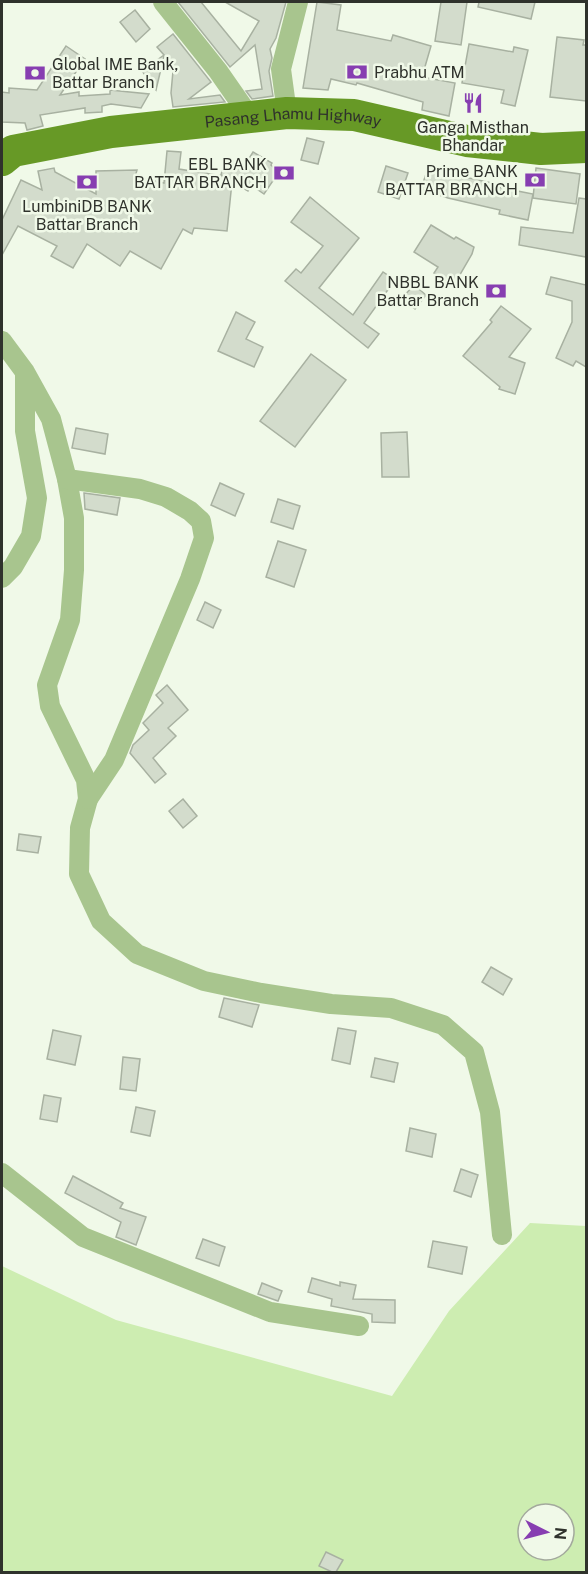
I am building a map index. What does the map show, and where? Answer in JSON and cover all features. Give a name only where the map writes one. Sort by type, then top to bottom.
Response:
[{"type":"main road","name":"Pasang Lhamu Highway","points":[[2,160],[13,151],[111,132],[287,114],[354,115],[467,141],[541,149],[586,147]]},
{"type":"street","points":[[163,2],[250,117]]},
{"type":"street","points":[[287,114],[281,69],[298,2]]},
{"type":"street","points":[[2,341],[25,372],[51,419],[67,479],[74,518],[74,580],[70,620],[47,685],[50,706],[86,780],[88,799]]},
{"type":"street","points":[[2,578],[13,567],[31,536],[37,498],[25,431],[25,372]]},
{"type":"street","points":[[67,479],[140,489],[166,497],[190,511],[201,521],[204,538],[190,579],[114,760],[88,799],[80,828],[79,874],[101,921],[138,954],[204,981],[249,991],[331,1004],[392,1008],[443,1025],[474,1052],[490,1112],[502,1235]]},
{"type":"street","points":[[2,1173],[82,1237],[270,1312],[359,1326]]},
{"type":"green space","points":[[530,1223],[586,1226],[586,1572],[2,1572],[2,1266],[116,1320],[392,1396],[449,1311]]},
{"type":"building","points":[[178,2],[201,2],[241,51],[259,21],[225,2],[286,2],[276,38],[270,49],[272,58],[269,71],[273,96],[252,99],[246,91],[262,89],[255,45],[230,67]]},
{"type":"building","points":[[317,2],[341,5],[337,30],[391,41],[393,35],[431,46],[422,77],[455,83],[449,116],[422,110],[423,102],[357,83],[356,85],[331,79],[328,90],[303,88]]},
{"type":"building","points":[[441,2],[467,2],[461,45],[435,41]]},
{"type":"building","points":[[479,2],[535,2],[531,19],[478,7]]},
{"type":"building","points":[[135,10],[150,29],[136,42],[120,22]]},
{"type":"building","points":[[173,34],[211,82],[189,99],[220,95],[225,102],[173,107],[171,93],[173,71],[170,70],[170,59],[169,61],[164,56],[156,90],[142,71],[164,55],[157,47]]},
{"type":"building","points":[[557,37],[584,40],[583,45],[586,45],[586,101],[550,97]]},
{"type":"building","points":[[469,44],[513,52],[514,47],[528,50],[515,106],[501,103],[504,90],[462,83]]},
{"type":"building","points":[[66,46],[85,59],[60,95],[79,92],[79,96],[110,94],[110,90],[149,94],[141,108],[111,104],[102,106],[102,112],[85,113],[85,108],[40,115],[43,126],[27,130],[25,123],[2,122],[2,92],[9,93],[9,88],[37,90]]},
{"type":"building","points":[[307,138],[324,142],[318,164],[301,160]]},
{"type":"building","points":[[167,151],[181,152],[179,169],[223,176],[221,175],[225,159],[245,165],[253,152],[272,163],[271,165],[279,172],[264,194],[251,185],[248,191],[232,182],[227,231],[194,228],[192,234],[183,229],[161,269],[130,251],[120,266],[87,244],[73,268],[51,256],[57,246],[18,226],[2,255],[2,220],[21,180],[42,190],[38,171],[54,168],[55,172],[96,194],[96,171],[137,170],[135,177],[164,183]]},
{"type":"building","points":[[386,166],[408,173],[399,199],[378,192]]},
{"type":"building","points":[[428,168],[497,184],[497,187],[533,194],[528,220],[499,214],[500,210],[421,189]]},
{"type":"building","points":[[536,168],[580,174],[576,204],[533,198]]},
{"type":"building","points":[[310,197],[359,238],[319,288],[353,315],[383,272],[395,280],[364,323],[379,334],[368,348],[285,281],[296,269],[301,273],[323,246],[291,222]]},
{"type":"building","points":[[579,198],[586,199],[586,257],[519,245],[521,227],[573,233]]},
{"type":"building","points":[[431,225],[454,239],[456,237],[474,247],[454,285],[434,273],[438,267],[414,252]]},
{"type":"building","points":[[551,277],[586,285],[586,367],[576,361],[573,366],[556,358],[572,322],[572,301],[546,294]]},
{"type":"building","points":[[414,285],[426,295],[415,309],[402,298]]},
{"type":"building","points":[[501,306],[531,329],[509,357],[525,363],[515,394],[499,389],[500,387],[463,356],[492,322],[490,320]]},
{"type":"building","points":[[236,312],[255,322],[246,339],[263,347],[254,367],[218,351]]},
{"type":"building","points":[[311,354],[346,380],[295,447],[260,421]]},
{"type":"building","points":[[76,428],[108,434],[105,454],[72,448]]},
{"type":"building","points":[[407,432],[409,477],[382,477],[381,433]]},
{"type":"building","points":[[220,483],[244,494],[235,516],[211,505]]},
{"type":"building","points":[[84,493],[120,498],[117,515],[85,509]]},
{"type":"building","points":[[278,499],[300,506],[293,529],[271,522]]},
{"type":"building","points":[[278,541],[306,550],[294,587],[266,577]]},
{"type":"building","points":[[205,602],[221,610],[213,628],[197,620]]},
{"type":"building","points":[[167,685],[188,710],[168,728],[176,736],[153,758],[166,774],[155,783],[130,753],[133,745],[149,730],[143,723],[163,703],[156,695]]},
{"type":"building","points":[[183,799],[197,816],[183,828],[169,811]]},
{"type":"building","points":[[19,834],[41,837],[38,853],[17,850]]},
{"type":"building","points":[[491,967],[512,979],[503,995],[482,982]]},
{"type":"building","points":[[224,998],[259,1005],[252,1027],[219,1017]]},
{"type":"building","points":[[338,1028],[356,1031],[350,1064],[332,1060]]},
{"type":"building","points":[[53,1030],[81,1036],[75,1065],[47,1059]]},
{"type":"building","points":[[123,1057],[140,1059],[136,1091],[120,1089]]},
{"type":"building","points":[[375,1058],[398,1063],[394,1082],[371,1077]]},
{"type":"building","points":[[44,1095],[61,1098],[57,1122],[40,1119]]},
{"type":"building","points":[[136,1107],[155,1111],[150,1136],[131,1132]]},
{"type":"building","points":[[410,1128],[436,1134],[432,1157],[406,1151]]},
{"type":"building","points":[[461,1169],[478,1175],[471,1197],[454,1191]]},
{"type":"building","points":[[73,1176],[123,1203],[120,1208],[146,1217],[136,1245],[116,1237],[121,1222],[65,1193]]},
{"type":"building","points":[[203,1239],[225,1247],[219,1266],[196,1258]]},
{"type":"building","points":[[433,1241],[467,1247],[462,1274],[428,1267]]},
{"type":"building","points":[[312,1278],[340,1286],[340,1282],[356,1285],[353,1299],[395,1300],[395,1323],[372,1322],[372,1314],[331,1306],[332,1299],[308,1292]]},
{"type":"building","points":[[262,1283],[282,1291],[278,1301],[258,1294]]},
{"type":"building","points":[[326,1552],[343,1560],[336,1572],[319,1566]]},
{"type":"place","name":"Prabhu ATM","points":[[357,72]]},
{"type":"place","name":"Global IME Bank, Battar Branch","points":[[35,73]]},
{"type":"place","name":"Ganga Misthan Bhandar","points":[[473,103]]},
{"type":"place","name":"EBL BANK BATTAR BRANCH","points":[[284,173]]},
{"type":"place","name":"Prime BANK BATTAR BRANCH","points":[[535,180]]},
{"type":"place","name":"LumbiniDB BANK Battar Branch","points":[[87,182]]},
{"type":"place","name":"NBBL BANK Battar Branch","points":[[496,291]]}]
